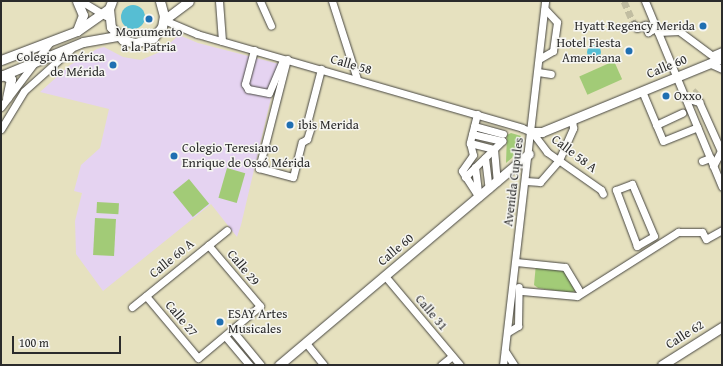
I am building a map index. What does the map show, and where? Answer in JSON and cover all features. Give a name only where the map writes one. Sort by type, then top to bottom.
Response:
[{"type":"main road","points":[[77,1],[83,15],[77,31]]},
{"type":"main road","points":[[160,1],[164,20]]},
{"type":"main road","points":[[2,75],[75,45],[103,36],[118,36],[135,43],[147,41],[158,33],[164,20],[188,1]]},
{"type":"main road","points":[[1,60],[77,31],[108,11],[118,36]]},
{"type":"main road","name":"Calle 60","points":[[532,132],[542,132],[716,59]]},
{"type":"main road","points":[[2,75],[11,80],[7,98]]},
{"type":"main road","name":"Calle 60","points":[[279,365],[529,154]]},
{"type":"main road","name":"Calle 62","points":[[662,365],[722,327]]},
{"type":"street","points":[[81,1],[108,11]]},
{"type":"street","points":[[219,1],[222,41]]},
{"type":"street","points":[[260,1],[271,26]]},
{"type":"street","points":[[332,1],[357,79]]},
{"type":"street","points":[[644,1],[722,187]]},
{"type":"street","points":[[539,59],[550,52],[553,17],[545,5]]},
{"type":"street","name":"Avenida Cupules","points":[[503,365],[532,132],[545,5]]},
{"type":"street","name":"Calle 58","points":[[164,20],[222,41],[477,114],[532,132]]},
{"type":"street","points":[[634,25],[637,28],[645,25],[648,32],[657,30],[679,31],[716,59],[722,69]]},
{"type":"street","points":[[1,107],[50,42]]},
{"type":"street","points":[[1,129],[24,91],[75,45]]},
{"type":"street","points":[[254,50],[246,84],[248,89],[267,94],[285,59]]},
{"type":"street","points":[[716,59],[722,51]]},
{"type":"street","points":[[285,59],[259,168],[293,177],[302,142],[309,133],[311,127],[307,123],[321,69]]},
{"type":"street","points":[[538,72],[551,74]]},
{"type":"street","points":[[642,91],[663,141],[697,127]]},
{"type":"street","points":[[695,93],[721,151],[713,166]]},
{"type":"street","points":[[685,98],[699,102]]},
{"type":"street","points":[[656,124],[682,113]]},
{"type":"street","points":[[477,114],[470,143],[473,155],[462,167],[465,177],[479,197]]},
{"type":"street","points":[[526,182],[540,182],[559,160],[573,128],[572,119]]},
{"type":"street","points":[[474,126],[503,134]]},
{"type":"street","name":"Calle 58 A","points":[[532,132],[547,152],[602,192],[616,190]]},
{"type":"street","points":[[465,177],[502,141],[472,134]]},
{"type":"street","points":[[470,143],[494,149]]},
{"type":"street","points":[[494,149],[497,182]]},
{"type":"street","points":[[485,158],[489,189]]},
{"type":"street","points":[[702,161],[710,158]]},
{"type":"street","points":[[475,167],[479,197]]},
{"type":"street","points":[[632,184],[654,236],[637,246],[621,204],[616,190],[632,184]]},
{"type":"street","name":"Calle 60 A","points":[[132,307],[227,230]]},
{"type":"street","points":[[522,291],[577,296],[678,232],[702,232],[706,239],[722,230]]},
{"type":"street","name":"Calle 29","points":[[208,245],[260,306],[232,330]]},
{"type":"street","points":[[516,262],[565,267],[578,289]]},
{"type":"street","name":"Calle 31","points":[[385,276],[460,365]]},
{"type":"street","points":[[508,332],[518,326],[522,291],[514,281]]},
{"type":"street","name":"Calle 27","points":[[146,296],[198,358],[225,336]]},
{"type":"street","points":[[249,365],[225,336],[232,330],[261,365]]},
{"type":"street","points":[[306,343],[324,365]]},
{"type":"street","points":[[505,351],[514,365]]},
{"type":"street","points":[[441,365],[452,356]]},
{"type":"shaded area","name":"Colegio Teresiano Enrique de Ossó Mérida","points":[[179,35],[198,43],[279,64],[241,225],[237,237],[211,204],[103,291],[76,254],[75,221],[82,193],[74,191],[81,165],[100,148],[109,109],[40,92],[70,65],[97,49],[104,47],[123,57],[141,60],[160,52]]},
{"type":"green space","points":[[614,61],[622,79],[587,95],[579,76]]},
{"type":"green space","points":[[511,133],[521,136],[519,152],[506,163],[507,135]]},
{"type":"green space","points":[[227,168],[245,173],[237,203],[218,198]]},
{"type":"green space","points":[[189,179],[209,204],[193,217],[173,192]]},
{"type":"green space","points":[[97,202],[119,203],[118,214],[96,213]]},
{"type":"green space","points":[[95,218],[116,219],[114,256],[93,255]]},
{"type":"green space","points":[[536,264],[565,267],[578,289],[571,293],[538,288],[534,285]]},
{"type":"water","points":[[133,5],[138,6],[144,12],[144,22],[138,28],[133,29],[128,28],[122,22],[121,17],[122,12],[128,6]]},
{"type":"water","points":[[591,45],[597,45],[601,49],[601,55],[597,59],[591,59],[587,55],[587,49]]},
{"type":"tunnel","points":[[624,1],[634,25]]},
{"type":"tunnel","points":[[695,93],[698,90]]},
{"type":"place","name":"Monumento a la Patria","points":[[149,19]]},
{"type":"place","name":"Hyatt Regency Merida","points":[[703,26]]},
{"type":"place","name":"Hotel Fiesta Americana","points":[[629,51]]},
{"type":"place","name":"Colegio América de Mérida","points":[[113,65]]},
{"type":"place","name":"Oxxo","points":[[666,96]]},
{"type":"place","name":"ibis Merida","points":[[290,125]]},
{"type":"place","name":"Colegio Teresiano Enrique de Ossó Mérida","points":[[174,156]]},
{"type":"place","name":"ESAY Artes Musicales","points":[[220,322]]}]
